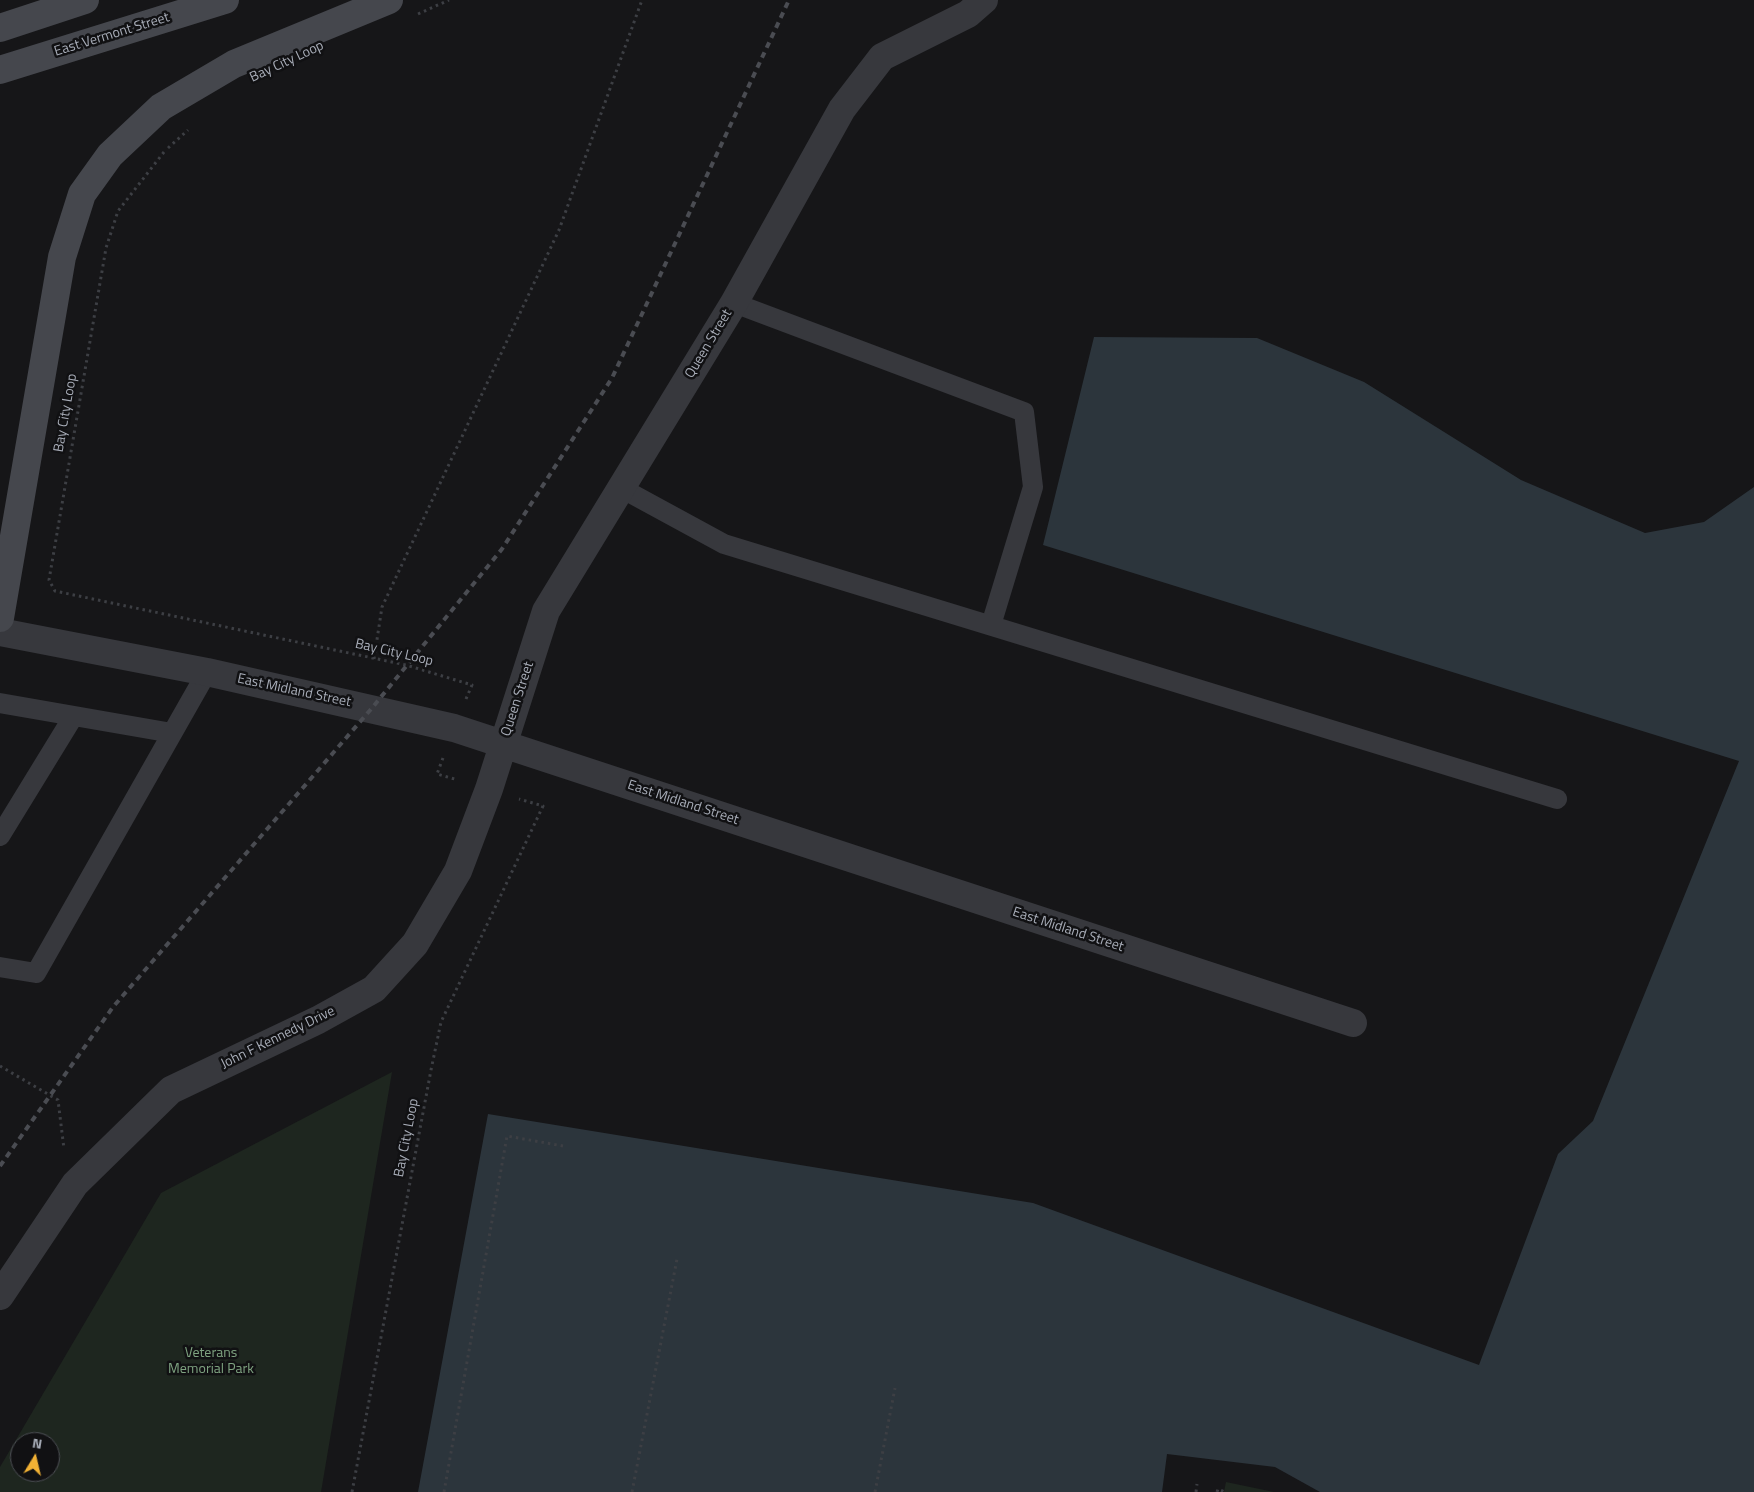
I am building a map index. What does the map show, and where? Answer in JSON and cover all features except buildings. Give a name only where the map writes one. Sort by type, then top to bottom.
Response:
[{"type":"main road","points":[[0,28],[85,0]]},
{"type":"main road","name":"East Vermont Street","points":[[0,70],[224,0]]},
{"type":"main road","points":[[0,618],[62,257],[82,194],[110,155],[161,107],[234,64],[389,0]]},
{"type":"street","name":"Queen Street","points":[[503,744],[546,611],[734,303],[842,109],[882,57],[968,14],[984,0]]},
{"type":"street","name":"East Midland Street","points":[[0,632],[207,672],[454,728],[1353,1023]]},
{"type":"street","name":"John F Kennedy Drive","points":[[0,1296],[75,1184],[171,1090],[318,1020],[374,989],[415,944],[458,871],[489,789],[503,744]]},
{"type":"lane","points":[[734,303],[1024,412],[1034,487],[991,626]]},
{"type":"lane","points":[[621,488],[724,544],[1557,798]]},
{"type":"lane","points":[[0,967],[36,973],[207,672]]},
{"type":"lane","points":[[0,703],[172,733]]},
{"type":"lane","points":[[0,836],[73,717]]},
{"type":"path","points":[[414,16],[449,0]]},
{"type":"path","points":[[374,659],[382,607],[559,230],[642,0]]},
{"type":"path","name":"Bay City Loop","points":[[193,126],[164,152],[118,211],[106,248],[48,580],[55,591],[406,666],[472,685]]},
{"type":"path","name":"Bay City Loop","points":[[352,1492],[441,1022],[543,806]]},
{"type":"path","points":[[0,1066],[58,1100],[64,1150]]},
{"type":"path","points":[[444,1492],[507,1136],[563,1146]]},
{"type":"path","points":[[632,1492],[677,1259]]},
{"type":"path","points":[[875,1492],[894,1388]]},
{"type":"path","points":[[1196,1492],[1197,1484]]},
{"type":"path","points":[[1217,1492],[1218,1489],[1225,1492]]},
{"type":"green space","name":"Veterans Memorial Park","points":[[392,1072],[321,1492],[0,1492],[0,1467],[10,1450],[10,1482],[60,1482],[60,1432],[21,1432],[161,1193]]},
{"type":"green space","points":[[1226,1482],[1274,1492],[1224,1492]]},
{"type":"shaded area","points":[[1094,337],[1257,338],[1364,382],[1521,480],[1645,533],[1704,522],[1754,487],[1754,1492],[1320,1492],[1275,1467],[1167,1454],[1162,1492],[418,1492],[488,1114],[1033,1203],[1479,1365],[1558,1154],[1593,1121],[1739,761],[1043,545]]},
{"type":"railway","points":[[0,1166],[113,1007],[372,708],[502,549],[612,378],[789,0]]}]
